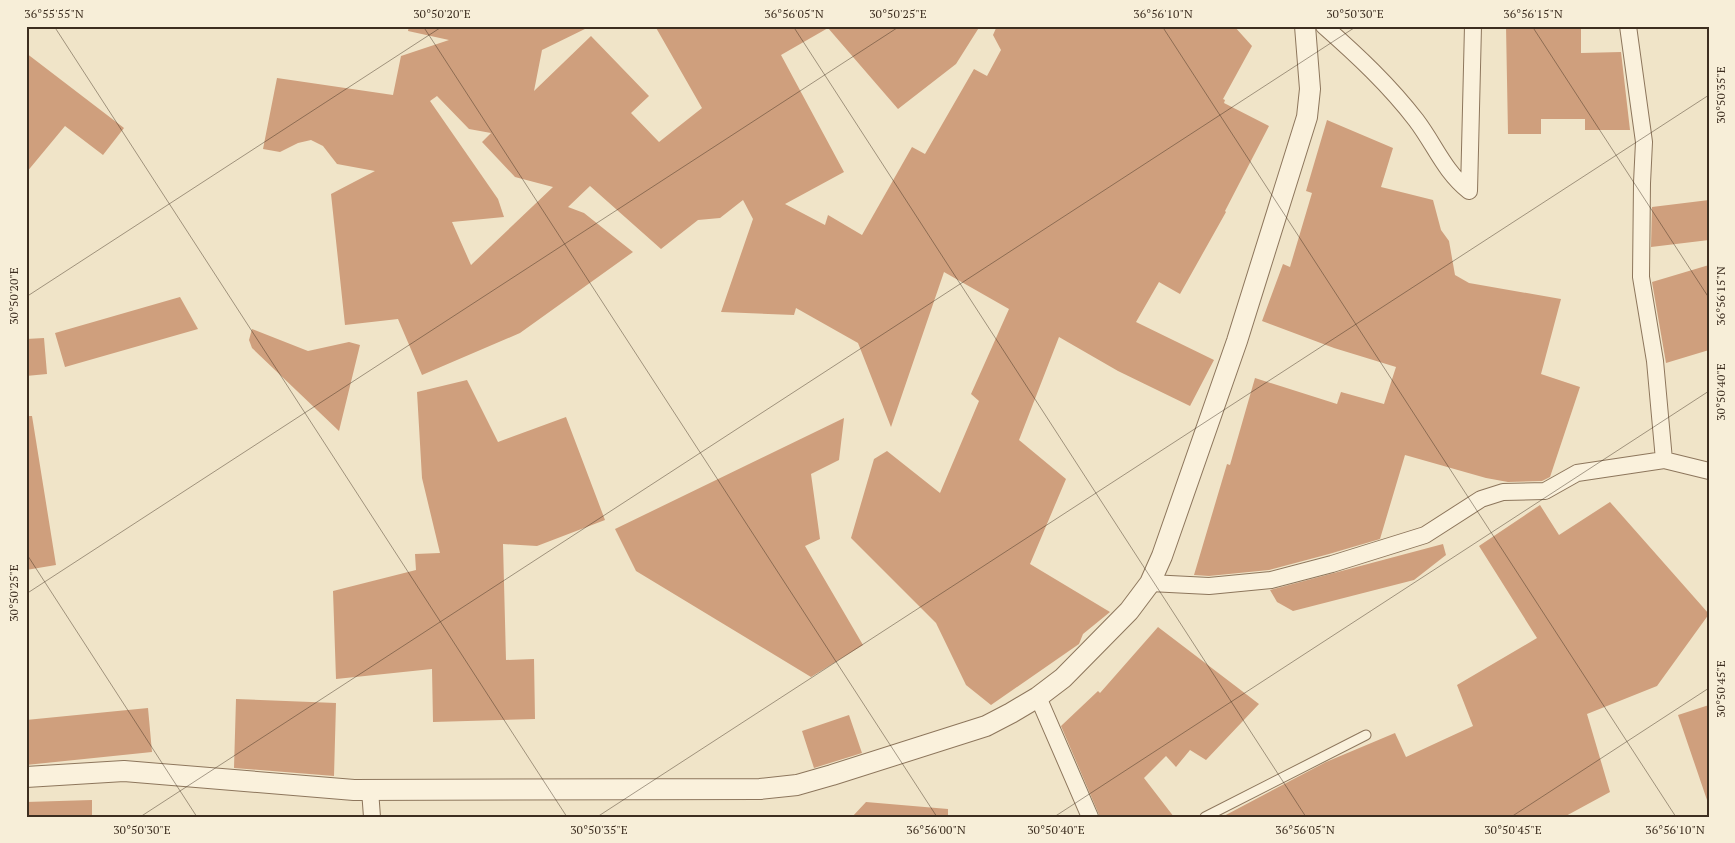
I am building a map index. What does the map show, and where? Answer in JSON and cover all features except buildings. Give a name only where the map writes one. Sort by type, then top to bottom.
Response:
[{"type":"street","points":[[26,777],[124,772],[354,790],[751,790],[797,785],[986,726],[1011,714],[1063,678],[1129,611],[1150,583],[1162,556],[1237,341],[1307,117],[1310,90],[1305,26]]},
{"type":"street","points":[[1324,26],[1391,89],[1418,123],[1444,166],[1458,183],[1469,191],[1473,26]]},
{"type":"street","points":[[1628,26],[1644,142],[1641,277],[1655,361],[1664,460]]},
{"type":"street","points":[[1150,583],[1209,586],[1271,580],[1332,564],[1425,535],[1480,499],[1503,492],[1545,491],[1577,473],[1664,460],[1709,472]]},
{"type":"street","points":[[1038,697],[1090,817]]},
{"type":"street","points":[[370,790],[372,817]]},
{"type":"lane","points":[[1204,817],[1366,736]]}]
